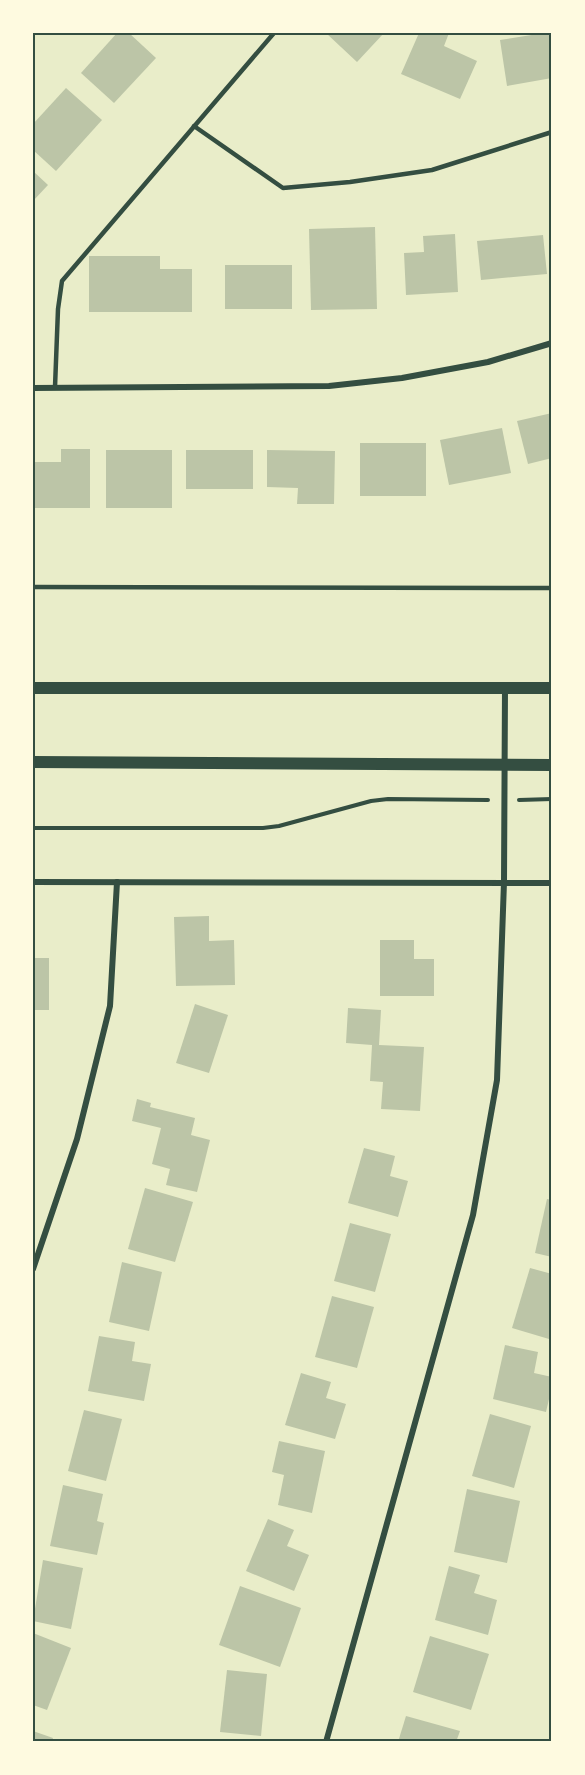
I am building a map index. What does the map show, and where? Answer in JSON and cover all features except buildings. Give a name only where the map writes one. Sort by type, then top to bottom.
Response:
[{"type":"main road","points":[[33,688],[552,688]]},
{"type":"main road","points":[[33,762],[552,765]]},
{"type":"street","points":[[33,388],[329,386],[402,378],[488,362],[552,343]]},
{"type":"street","points":[[326,1742],[473,1215],[497,1080],[506,800],[506,688]]},
{"type":"street","points":[[33,882],[552,883]]},
{"type":"street","points":[[33,1269],[77,1139],[110,1006],[117,882]]},
{"type":"lane","points":[[55,387],[58,309],[62,281],[274,33]]},
{"type":"lane","points":[[194,126],[284,188],[350,182],[432,170],[552,132]]},
{"type":"lane","points":[[33,587],[552,588]]},
{"type":"path","points":[[33,828],[263,828],[279,826],[371,801],[552,799]]}]
